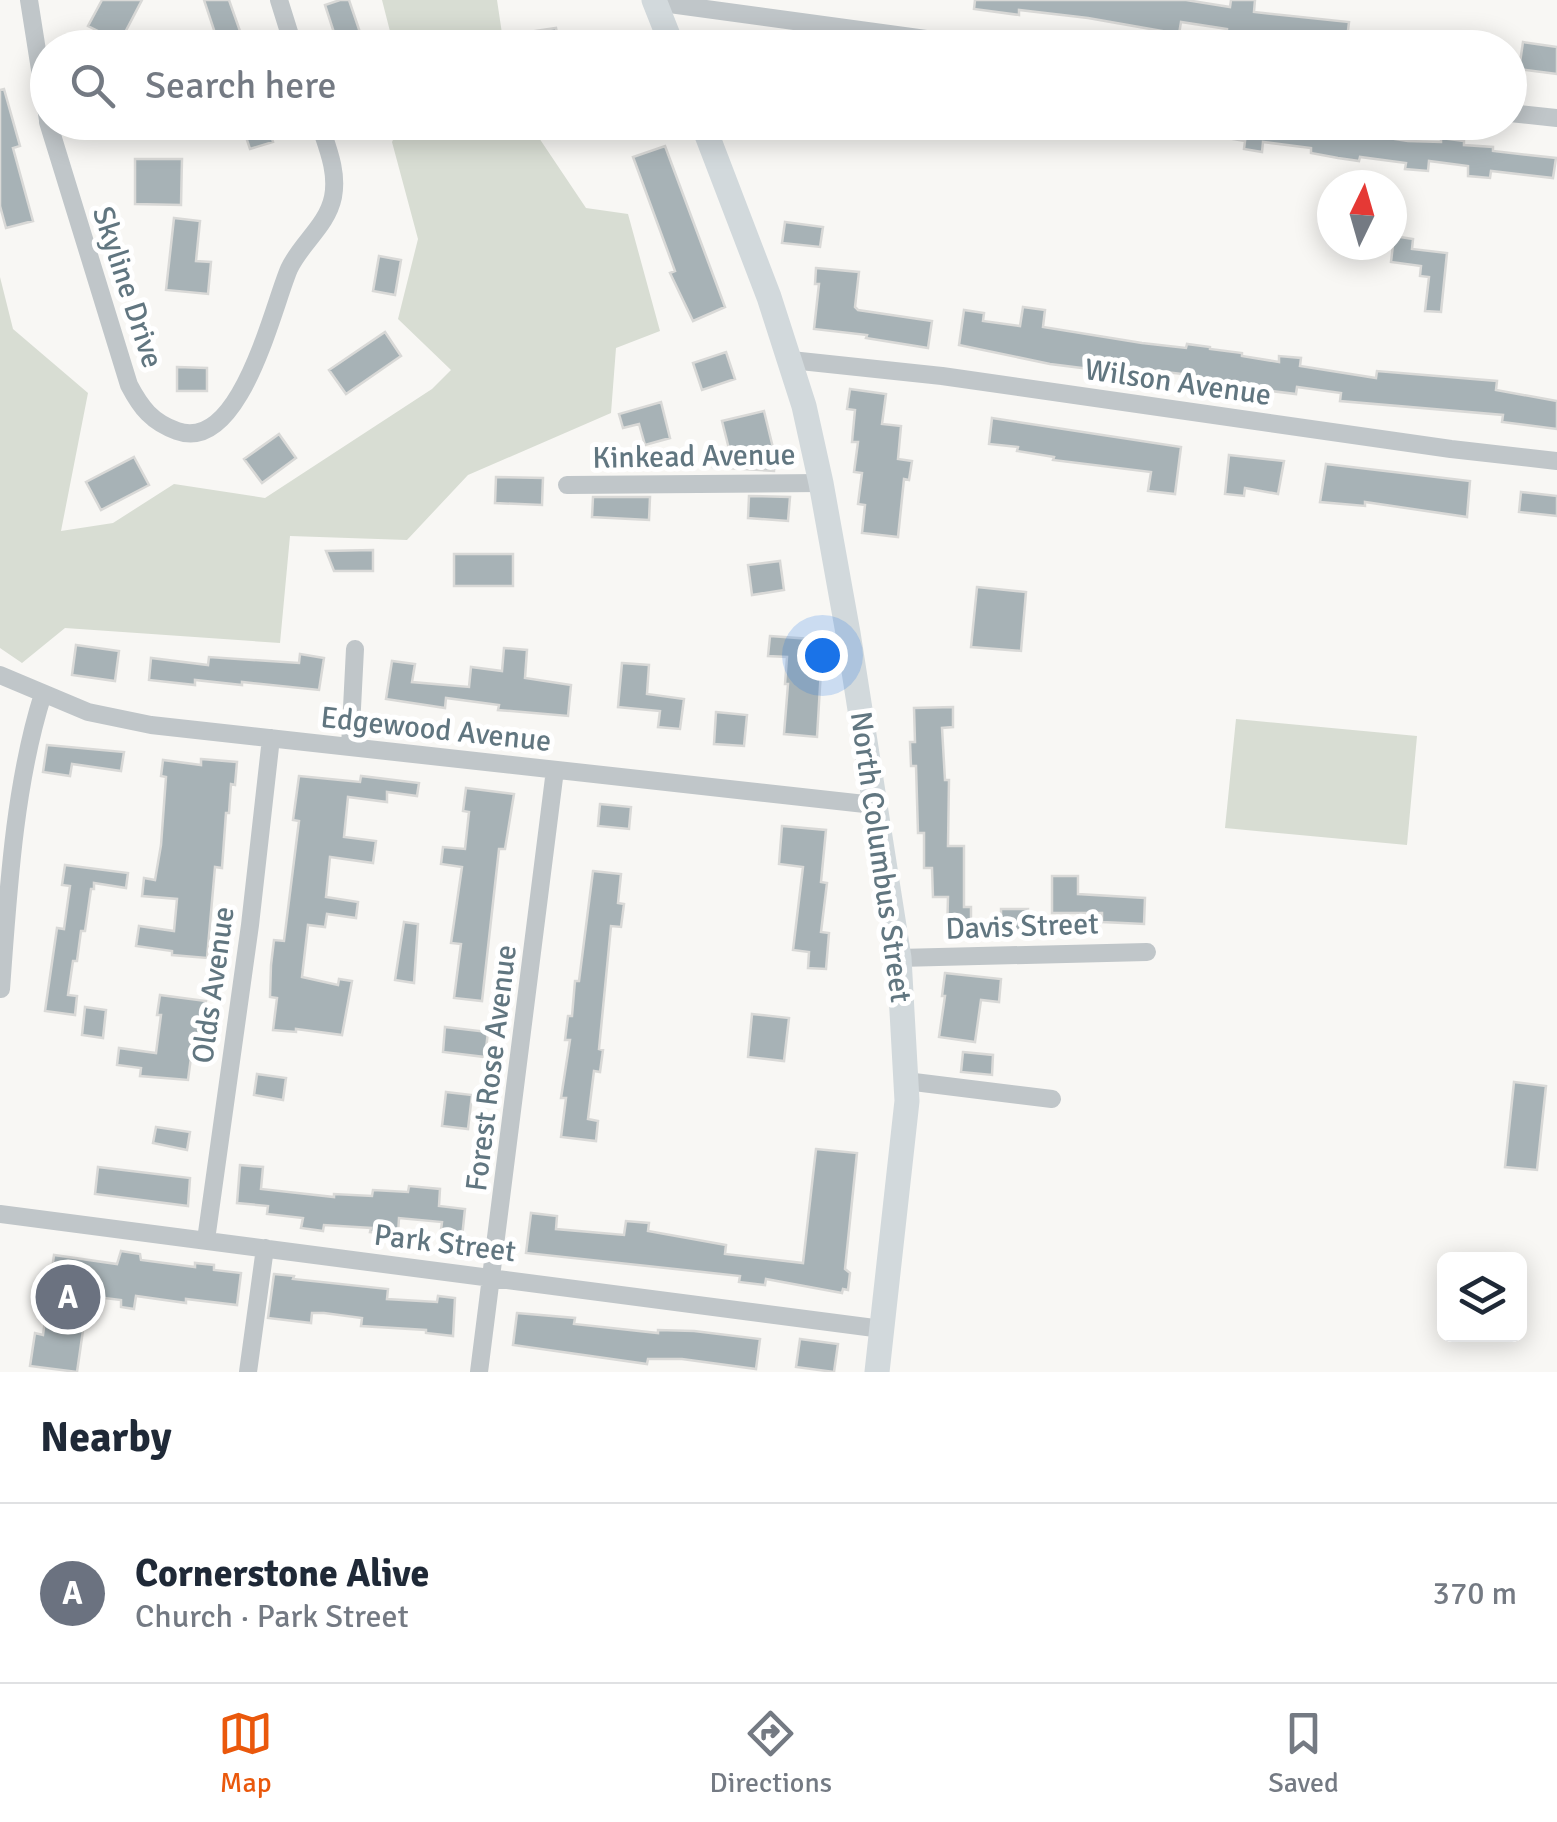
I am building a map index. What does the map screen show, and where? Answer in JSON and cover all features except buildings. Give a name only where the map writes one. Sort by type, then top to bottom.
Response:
[{"type":"main road","points":[[655,1],[666,30]]},
{"type":"main road","name":"North Columbus Street","points":[[709,140],[791,360],[822,483],[899,958],[906,1081],[904,1134],[877,1372]]},
{"type":"street","name":"Skyline Drive","points":[[30,0],[34,30]]},
{"type":"street","points":[[279,0],[288,30]]},
{"type":"street","points":[[655,1],[868,30]]},
{"type":"street","points":[[1527,115],[1557,118]]},
{"type":"street","name":"Skyline Drive","points":[[54,140],[130,385],[140,406],[158,423],[182,433],[193,433],[207,429],[230,413],[243,390],[291,265],[326,216],[332,200],[333,162],[325,140]]},
{"type":"street","name":"Wilson Avenue","points":[[791,360],[1206,412],[1451,450],[1557,460]]},
{"type":"street","name":"Kinkead Avenue","points":[[568,486],[822,483]]},
{"type":"street","points":[[350,747],[356,649]]},
{"type":"street","name":"Edgewood Avenue","points":[[0,675],[88,712],[124,720],[874,804]]},
{"type":"street","points":[[1,989],[20,808],[43,694]]},
{"type":"street","name":"Olds Avenue","points":[[206,1240],[250,925],[271,738]]},
{"type":"street","name":"Forest Rose Avenue","points":[[479,1372],[555,770]]},
{"type":"street","name":"Davis Street","points":[[899,958],[1148,952]]},
{"type":"street","points":[[906,1081],[1052,1099]]},
{"type":"street","name":"Park Street","points":[[0,1214],[882,1329]]},
{"type":"street","points":[[248,1372],[266,1248]]},
{"type":"shaded area","points":[[382,0],[497,0],[501,30],[390,30]]},
{"type":"shaded area","points":[[540,140],[586,208],[628,214],[660,331],[616,348],[611,413],[468,475],[407,540],[290,536],[280,643],[65,628],[22,663],[0,648],[0,277],[13,329],[88,393],[61,531],[113,523],[174,484],[265,498],[432,389],[451,370],[398,319],[418,239],[392,142]]},
{"type":"shaded area","points":[[1236,719],[1417,736],[1407,845],[1225,828]]},
{"type":"place","name":"Cornerstone Alive","points":[[68,1297]]}]
